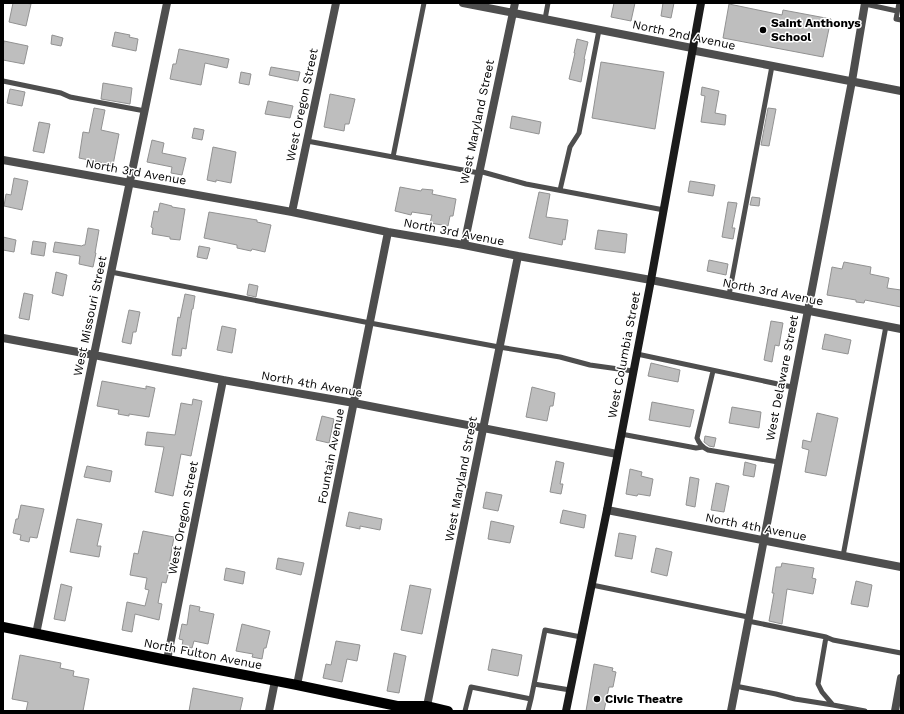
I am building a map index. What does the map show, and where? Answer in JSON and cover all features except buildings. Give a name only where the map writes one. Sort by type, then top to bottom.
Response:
[{"type":"main road","name":"West Columbia Street","points":[[566,711],[637,354],[700,3]]},
{"type":"main road","name":"North Fulton Avenue","points":[[3,627],[297,685],[401,708],[427,706],[448,711]]},
{"type":"street","name":"West Missouri Street","points":[[36,634],[167,3]]},
{"type":"street","name":"West Oregon Street","points":[[292,212],[336,3]]},
{"type":"street","name":"North 2nd Avenue","points":[[463,3],[692,48],[696,51],[901,90]]},
{"type":"street","name":"West Maryland Street","points":[[464,245],[515,3]]},
{"type":"street","name":"West Delaware Street","points":[[731,711],[792,387],[852,81],[865,3]]},
{"type":"street","name":"North 3rd Avenue","points":[[3,160],[292,212],[388,232],[651,280],[901,329]]},
{"type":"street","name":"Fountain Avenue","points":[[297,685],[388,232]]},
{"type":"street","name":"West Maryland Street","points":[[427,706],[518,256]]},
{"type":"street","name":"North 4th Avenue","points":[[3,338],[617,454]]},
{"type":"street","name":"West Oregon Street","points":[[167,660],[223,380]]},
{"type":"street","name":"North 4th Avenue","points":[[607,510],[901,567]]},
{"type":"street","points":[[895,711],[901,678]]},
{"type":"street","points":[[269,711],[275,681]]},
{"type":"lane","points":[[393,157],[424,3]]},
{"type":"lane","points":[[545,19],[548,3]]},
{"type":"lane","points":[[865,3],[897,10]]},
{"type":"lane","points":[[899,3],[896,19],[901,20]]},
{"type":"lane","points":[[560,190],[570,147],[578,133],[599,30]]},
{"type":"lane","points":[[729,295],[772,66]]},
{"type":"lane","points":[[3,81],[61,93],[70,97],[145,111]]},
{"type":"lane","points":[[307,140],[479,172],[526,184],[664,210]]},
{"type":"lane","points":[[111,272],[590,365],[633,371]]},
{"type":"lane","points":[[843,556],[886,326]]},
{"type":"lane","points":[[637,354],[792,387]]},
{"type":"lane","points":[[713,371],[697,438],[699,443],[708,450],[778,462]]},
{"type":"lane","points":[[621,434],[696,448],[703,447]]},
{"type":"lane","points":[[592,585],[748,619],[826,637],[833,640],[901,653]]},
{"type":"lane","points":[[528,711],[545,630],[581,637]]},
{"type":"lane","points":[[826,637],[818,684],[822,692],[833,705]]},
{"type":"lane","points":[[534,684],[570,690]]},
{"type":"lane","points":[[735,686],[794,699],[865,711]]},
{"type":"lane","points":[[465,711],[471,687],[531,699]]},
{"type":"place","name":"Saint Anthonys School","points":[[763,30]]},
{"type":"place","name":"Civic Theatre","points":[[597,699]]}]
